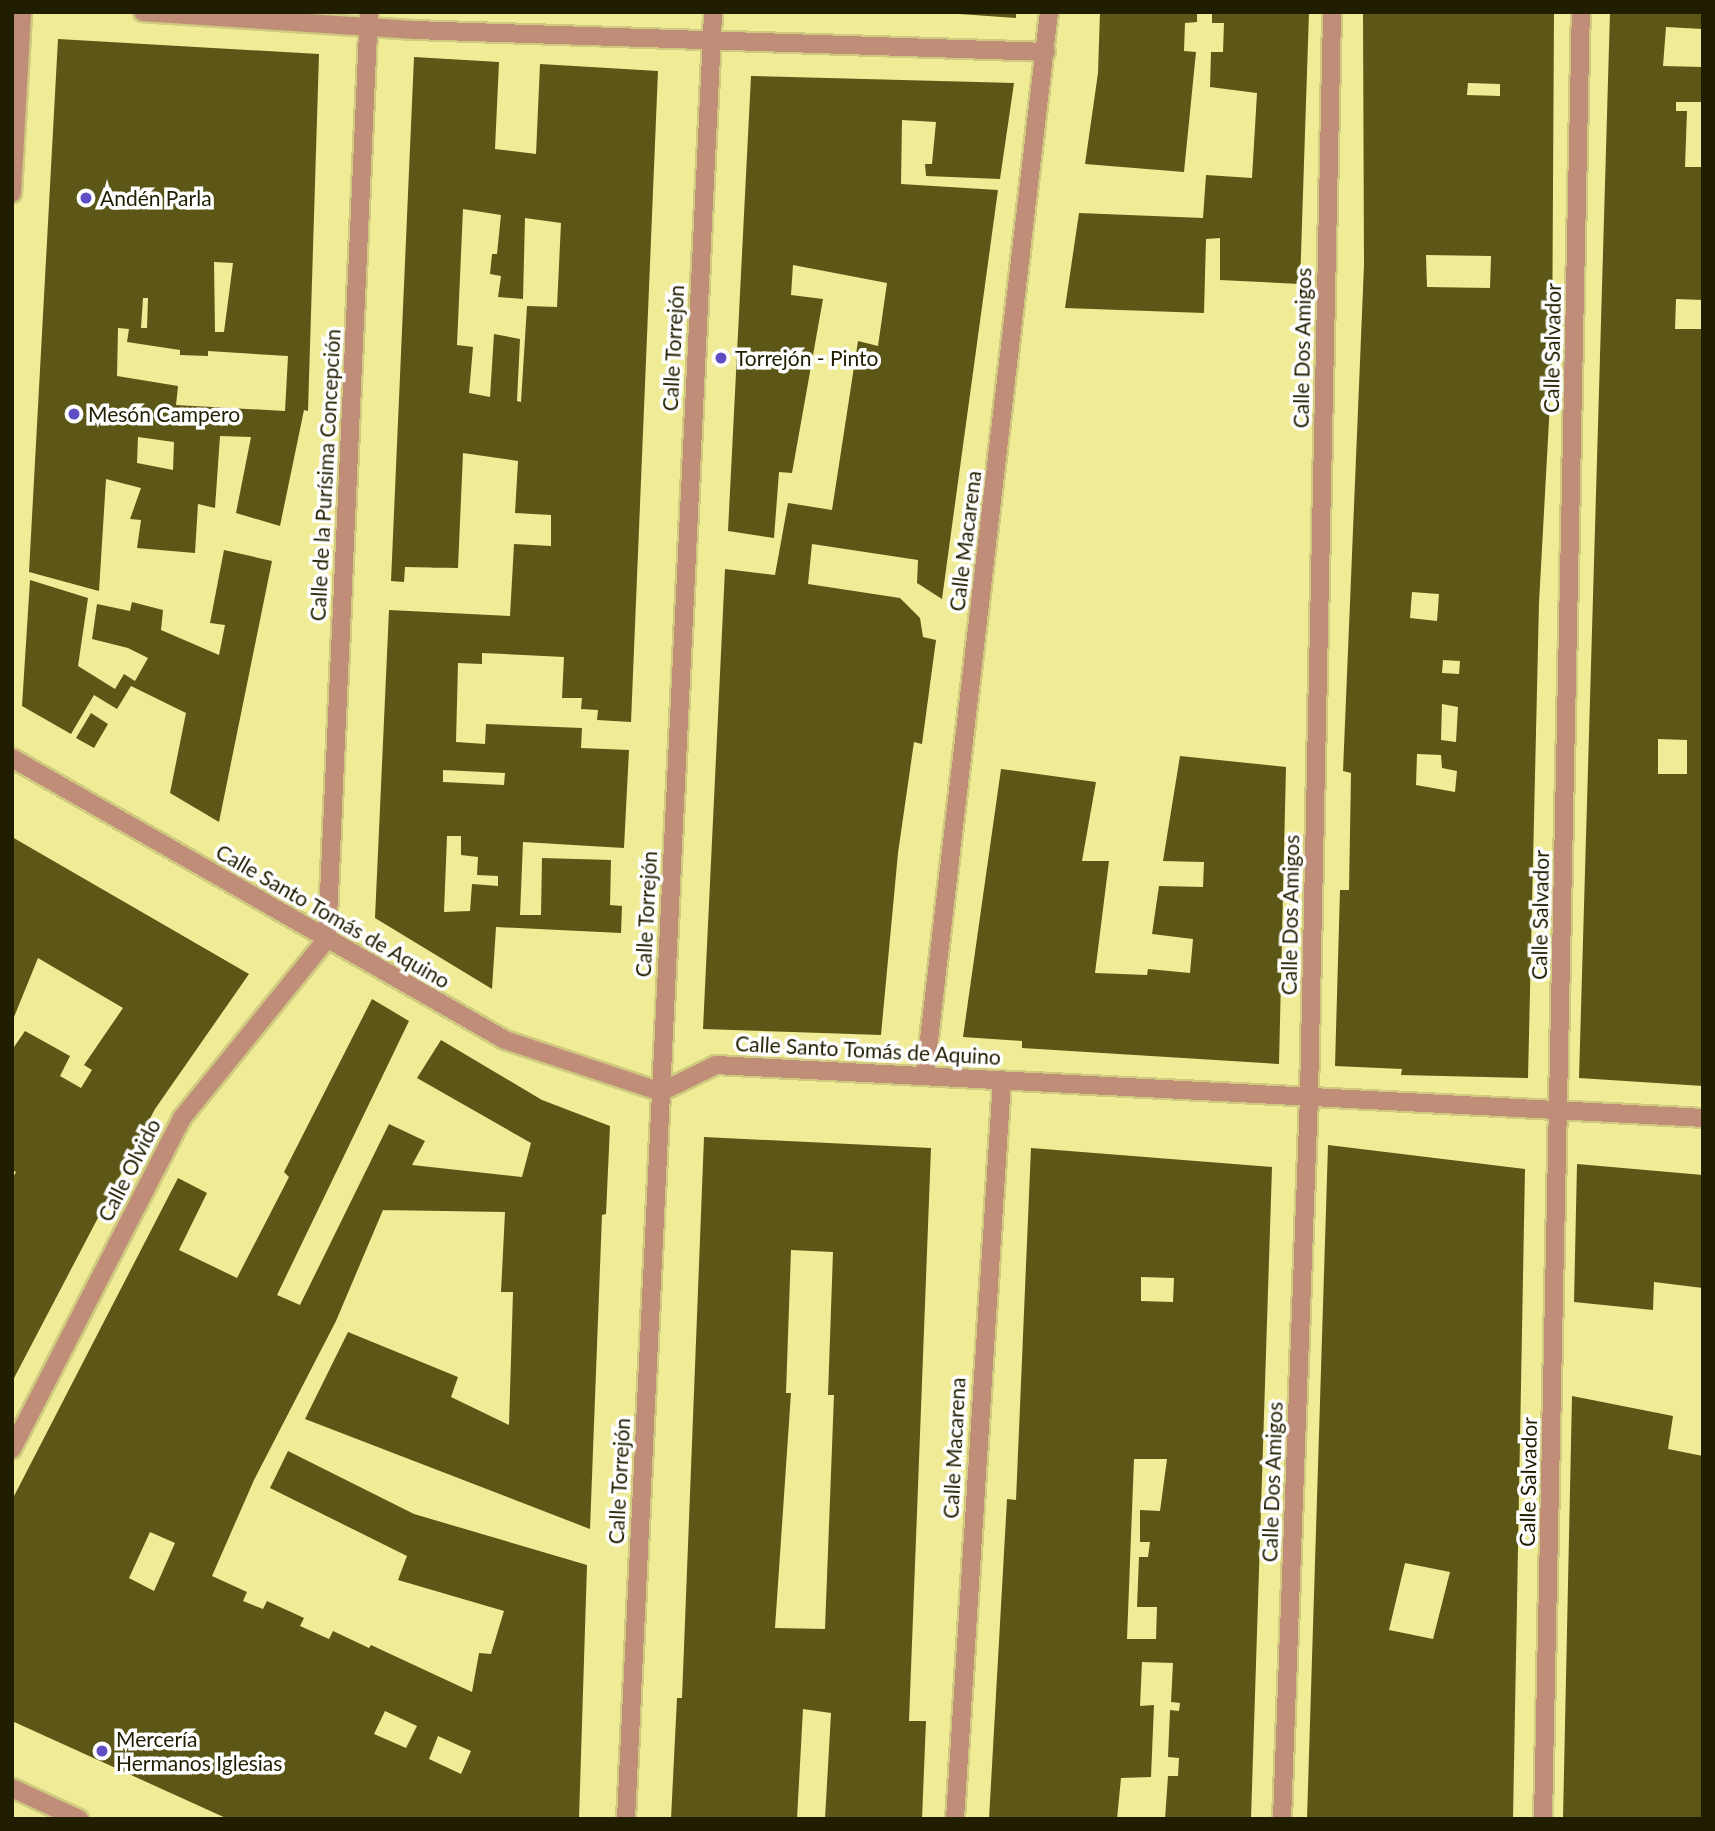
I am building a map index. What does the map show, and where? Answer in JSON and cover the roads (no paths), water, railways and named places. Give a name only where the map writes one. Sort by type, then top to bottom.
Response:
[{"type":"street","points":[[12,193],[16,57],[22,12]]},
{"type":"street","points":[[142,12],[369,19],[710,39],[1046,52]]},
{"type":"street","name":"Calle Torrejón","points":[[626,1819],[713,12]]},
{"type":"street","name":"Calle Macarena","points":[[925,1074],[1049,12]]},
{"type":"street","name":"Calle Dos Amigos","points":[[1282,1819],[1308,1095],[1332,12]]},
{"type":"street","name":"Calle Salvador","points":[[1544,1819],[1581,12]]},
{"type":"street","name":"Calle de la Purísima Concepción","points":[[327,939],[369,19]]},
{"type":"street","name":"Calle Santo Tomás de Aquino","points":[[12,758],[505,1040],[661,1092],[716,1065],[925,1074],[1559,1112],[1703,1118]]},
{"type":"street","name":"Calle Olvido","points":[[12,1449],[182,1118],[327,939]]},
{"type":"street","name":"Calle Macarena","points":[[955,1819],[1002,1080]]},
{"type":"street","points":[[12,1788],[79,1819]]},
{"type":"place","name":"Andén Parla","points":[[86,198]]},
{"type":"place","name":"Torrejón - Pinto","points":[[721,358]]},
{"type":"place","name":"Mesón Campero","points":[[74,414]]},
{"type":"place","name":"Mercería Hermanos Iglesias","points":[[102,1751]]}]
